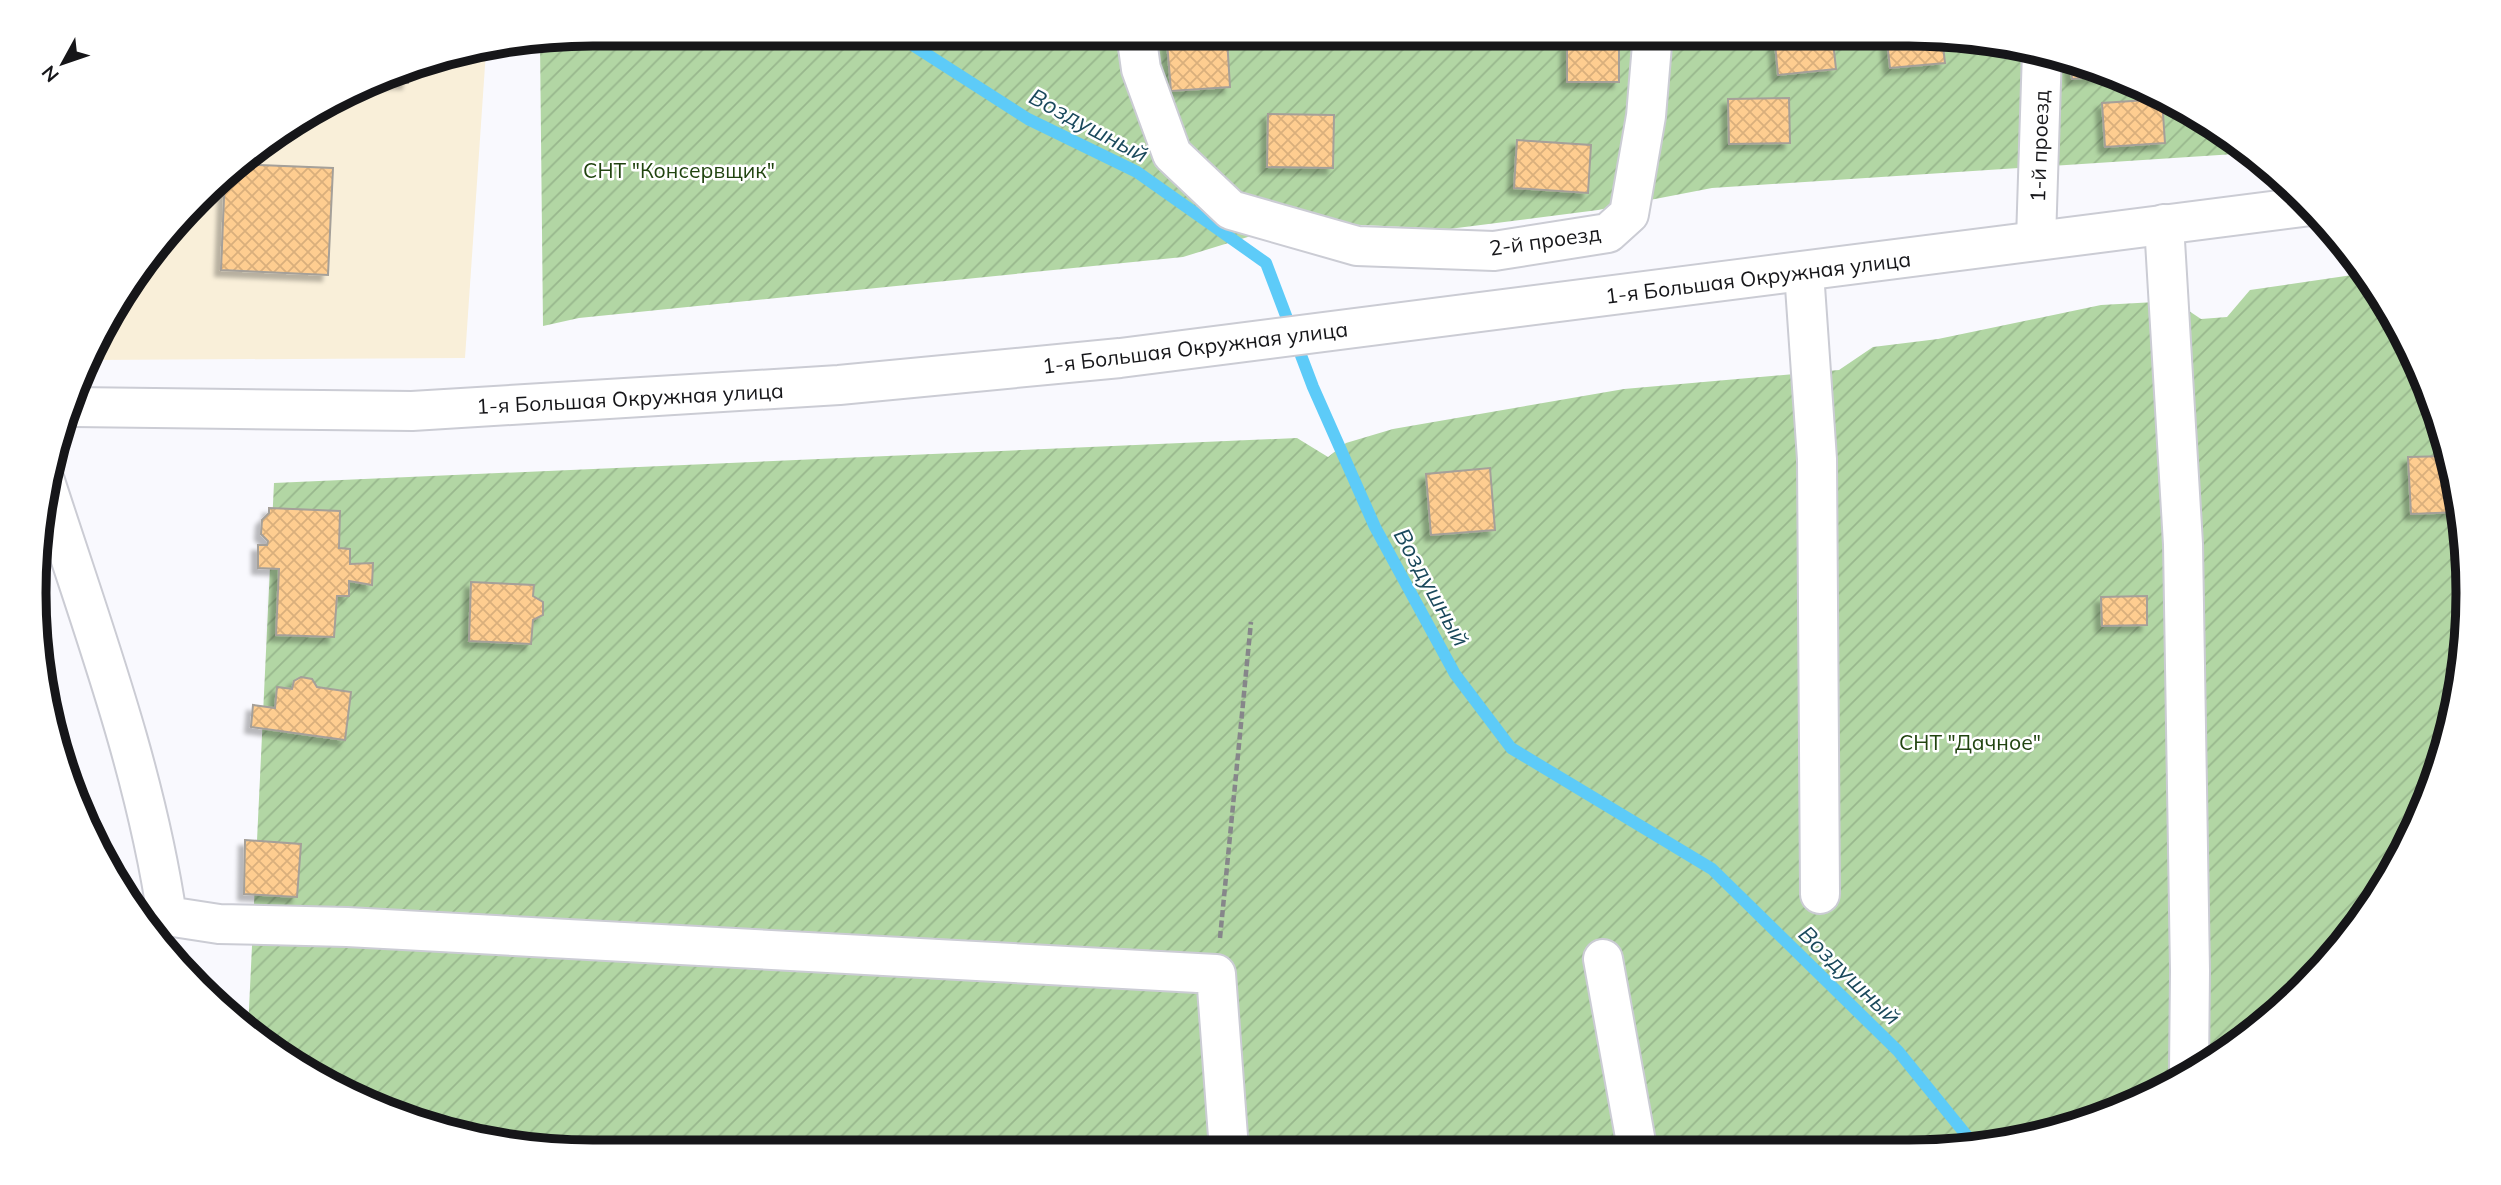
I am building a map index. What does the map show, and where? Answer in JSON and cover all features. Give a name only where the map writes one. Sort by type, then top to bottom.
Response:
[{"type":"street","name":"2-й проезд","points":[[1138,46],[1141,69],[1171,154],[1231,210],[1357,246],[1494,251],[1608,233],[1629,214],[1646,116],[1652,46]]},
{"type":"street","name":"1-й проезд","points":[[2036,240],[2042,62]]},
{"type":"street","name":"1-я Большая Окружная улица","points":[[78,408],[412,411],[839,385],[1120,358],[2297,208]]},
{"type":"street","points":[[2164,224],[2183,544],[2189,1062]]},
{"type":"street","points":[[1804,272],[1817,459],[1820,894]]},
{"type":"street","points":[[53,505],[143,789],[158,855],[167,930],[219,924],[347,927],[1216,974],[1227,1140]]},
{"type":"street","points":[[1603,959],[1636,1140]]},
{"type":"path","points":[[1216,974],[1251,622]]},
{"type":"shaded area","points":[[486,56],[465,358],[98,360],[138,289],[181,232],[232,181],[260,159],[319,119],[383,87],[451,64]]},
{"type":"green space","name":"СНТ \"Консервщик\"","points":[[592,46],[1944,47],[1980,50],[2050,64],[2118,87],[2182,119],[2234,154],[1712,188],[1598,210],[1449,229],[1296,222],[1183,257],[579,318],[543,326],[540,48]]},
{"type":"green space","name":"СНТ \"Дачное\"","points":[[2353,275],[2382,319],[2414,383],[2437,451],[2445,486],[2454,557],[2451,664],[2437,734],[2414,802],[2382,866],[2342,925],[2295,979],[2241,1026],[2182,1066],[2118,1098],[2050,1121],[2015,1129],[1980,1135],[1908,1140],[592,1140],[521,1135],[486,1129],[451,1121],[383,1098],[319,1066],[249,1017],[274,483],[1297,438],[1328,457],[1346,443],[1393,429],[1624,389],[1839,370],[1873,347],[1938,339],[2101,305],[2174,301],[2201,319],[2227,317],[2250,290]]},
{"type":"building","points":[[1167,46],[1227,46],[1230,87],[1171,91]]},
{"type":"building","points":[[1567,46],[1619,46],[1619,82],[1567,82]]},
{"type":"building","points":[[1775,46],[1833,46],[1836,69],[1778,75]]},
{"type":"building","points":[[1887,46],[1943,47],[1945,63],[1890,68]]},
{"type":"building","points":[[2071,71],[2090,77],[2072,79]]},
{"type":"building","points":[[408,78],[408,83],[396,83]]},
{"type":"building","points":[[1789,98],[1790,143],[1729,144],[1728,99]]},
{"type":"building","points":[[2146,100],[2163,109],[2165,143],[2105,147],[2102,103]]},
{"type":"building","points":[[1268,114],[1334,115],[1333,168],[1267,167]]},
{"type":"building","points":[[1517,140],[1591,145],[1588,193],[1514,188]]},
{"type":"building","points":[[253,165],[333,168],[328,275],[221,270],[224,188],[232,181]]},
{"type":"building","points":[[2438,456],[2450,512],[2411,514],[2408,457]]},
{"type":"building","points":[[1490,468],[1495,530],[1431,535],[1426,474]]},
{"type":"building","points":[[269,508],[340,511],[339,548],[350,549],[350,564],[373,563],[372,585],[349,581],[349,596],[337,596],[334,637],[276,635],[279,569],[258,568],[258,545],[267,545],[268,541],[261,534],[262,520],[269,513]]},
{"type":"building","points":[[471,582],[534,585],[533,596],[543,602],[543,615],[533,620],[531,644],[469,641]]},
{"type":"building","points":[[2147,596],[2147,625],[2102,626],[2101,597]]},
{"type":"building","points":[[301,677],[312,679],[317,687],[351,692],[345,740],[251,727],[253,705],[275,708],[277,687],[292,689],[294,681]]},
{"type":"building","points":[[245,840],[301,844],[297,897],[244,894]]},
{"type":"waterway","name":"Воздушный","points":[[914,46],[1028,119],[1137,172],[1266,263],[1313,387],[1375,527],[1455,674],[1511,748],[1712,869],[1898,1051],[1967,1136]]}]
